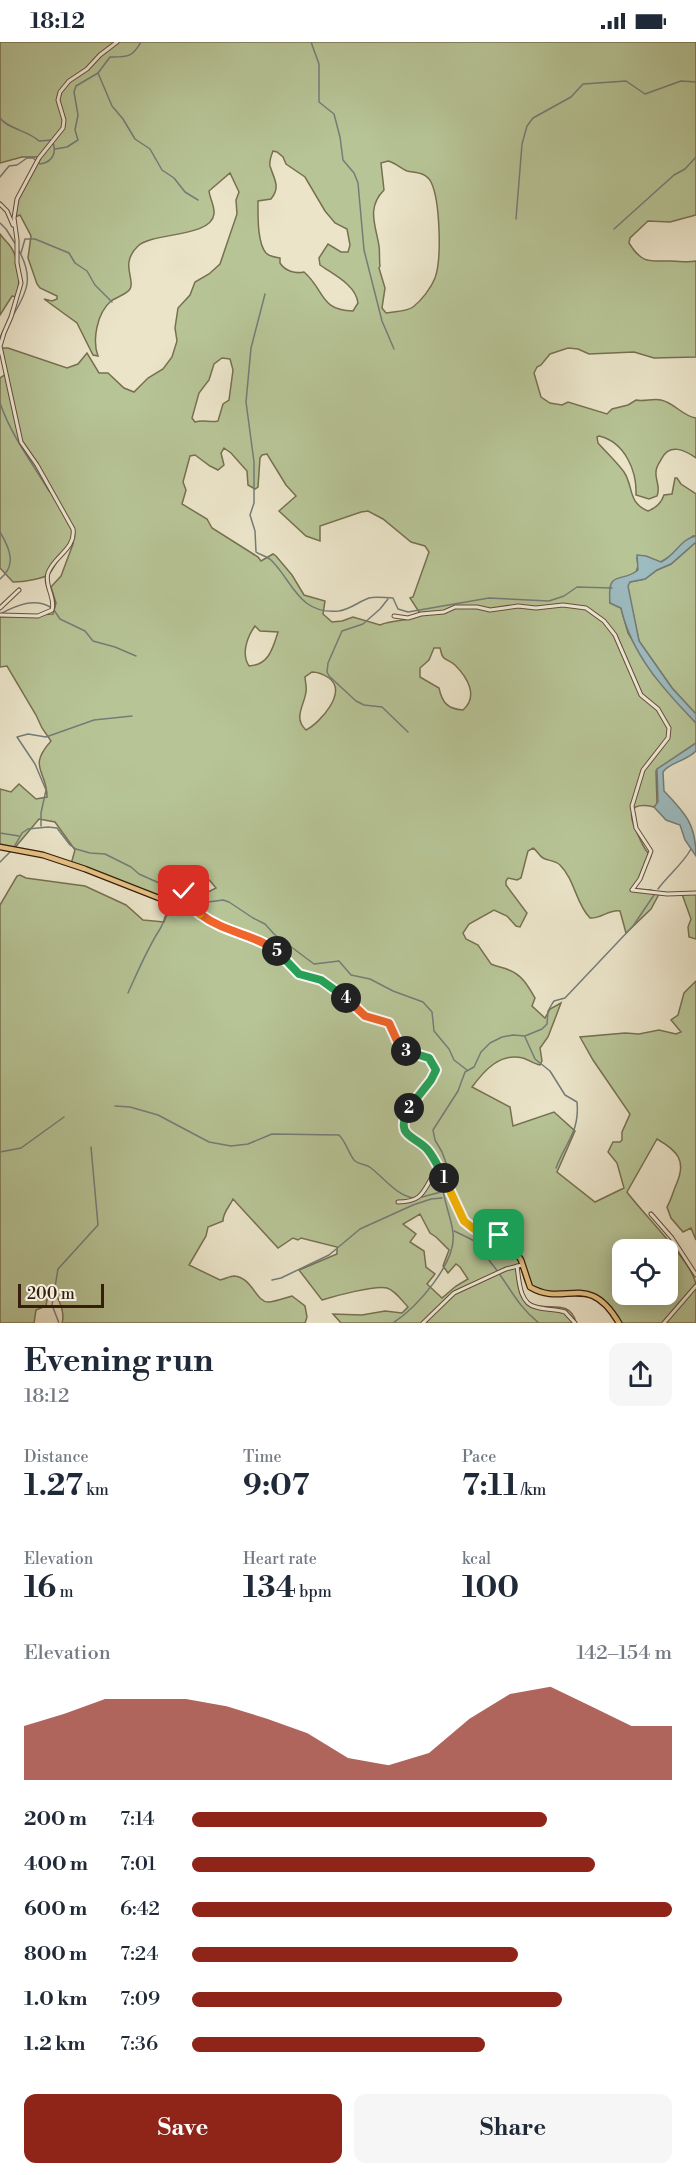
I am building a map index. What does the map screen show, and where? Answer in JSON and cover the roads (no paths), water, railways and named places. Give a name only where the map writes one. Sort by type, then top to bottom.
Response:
[{"type":"main road","points":[[0,846],[51,857],[160,897],[227,930],[269,945],[281,953],[299,974],[325,982],[365,1016],[389,1023],[403,1050],[424,1056],[435,1066],[435,1074],[410,1106],[404,1123],[409,1137],[425,1148],[443,1175],[464,1221],[474,1229],[507,1239],[528,1285],[534,1290],[596,1297],[610,1307],[619,1323]]},
{"type":"street","points":[[0,615],[38,616],[52,610],[54,604],[47,577],[53,563],[70,545],[74,533],[21,442],[1,355],[1,340],[12,317],[21,283],[17,263],[14,209],[19,195],[41,156],[63,128],[64,120],[58,100],[59,94],[70,79],[87,69],[117,42]]},
{"type":"street","points":[[0,204],[7,211],[15,230]]},
{"type":"street","points":[[0,608],[20,590]]},
{"type":"street","points":[[394,616],[406,619],[421,614],[445,612],[455,607],[477,607],[490,610],[518,606],[536,608],[563,605],[586,608],[604,621],[616,636],[642,696],[657,708],[669,728],[668,738],[641,772],[632,805],[636,828],[651,851],[640,879],[632,890],[667,894],[696,893]]},
{"type":"street","points":[[186,882],[184,901],[202,916]]},
{"type":"street","points":[[398,1202],[412,1202],[420,1198],[438,1167]]},
{"type":"street","points":[[651,1214],[678,1246],[696,1275]]},
{"type":"street","points":[[423,1323],[450,1295],[498,1272],[519,1265],[520,1288],[530,1304],[537,1308],[566,1312],[575,1323]]},
{"type":"street","points":[[664,1323],[696,1286]]},
{"type":"water","points":[[696,536],[696,542],[671,564],[645,579],[630,582],[628,586],[639,641],[672,688],[696,714],[696,723],[650,670],[632,641],[621,608],[610,603],[610,592],[613,581],[638,570],[637,555],[661,562],[686,540]]},
{"type":"water","points":[[696,743],[696,751],[663,772],[664,791],[688,820],[694,835],[696,856],[685,840],[680,825],[666,820],[654,807],[658,802],[657,769]]},
{"type":"waterway","points":[[55,149],[67,147],[78,140],[75,130],[78,115],[74,92],[76,86],[98,73],[110,57],[128,56],[141,42]]},
{"type":"waterway","points":[[311,42],[319,64],[319,102],[334,114],[343,160],[354,173],[358,183],[364,250],[382,321],[394,349]]},
{"type":"waterway","points":[[98,73],[112,106],[135,139],[150,149],[162,170],[174,178],[185,192],[198,200]]},
{"type":"waterway","points":[[516,219],[522,144],[527,126],[533,118],[571,97],[583,84],[626,81],[645,94],[681,81],[696,82]]},
{"type":"waterway","points":[[0,118],[39,141],[52,140],[54,148],[53,155],[45,163],[40,164],[33,158],[27,158],[17,165],[9,166],[0,177]]},
{"type":"waterway","points":[[614,229],[696,157]]},
{"type":"waterway","points":[[0,223],[16,245]]},
{"type":"waterway","points":[[21,253],[25,239],[35,239],[69,253],[75,263],[87,271],[95,285],[112,302]]},
{"type":"waterway","points":[[12,317],[27,284],[26,268],[18,249]]},
{"type":"waterway","points":[[265,294],[251,348],[246,402],[254,462],[254,503],[250,515],[255,531],[256,552],[272,561],[306,602],[325,611],[339,611],[369,598],[393,598],[398,609],[408,612],[489,598],[549,601],[564,596],[577,587],[612,588]]},
{"type":"waterway","points":[[0,338],[3,331]]},
{"type":"waterway","points":[[0,403],[16,438],[49,491]]},
{"type":"waterway","points":[[0,532],[10,557],[9,568],[0,579]]},
{"type":"waterway","points":[[388,599],[363,624],[342,631],[328,663],[327,672],[356,701],[364,705],[382,707],[408,732]]},
{"type":"waterway","points":[[0,614],[19,605],[33,603],[52,608]]},
{"type":"waterway","points":[[54,610],[60,619],[85,631],[93,641],[136,656]]},
{"type":"waterway","points":[[41,826],[46,790],[35,764],[17,737],[28,734],[46,737],[94,720],[132,716]]},
{"type":"waterway","points":[[14,847],[22,833],[28,829],[57,828],[76,849],[105,854],[131,867],[139,874],[208,902],[223,900],[229,902],[265,924],[274,934],[314,964],[339,961],[351,975],[370,979],[393,991],[423,1002],[432,1012],[434,1031],[449,1049],[454,1060],[467,1070]]},
{"type":"waterway","points":[[0,833],[19,836]]},
{"type":"waterway","points":[[658,889],[691,849]]},
{"type":"waterway","points":[[0,862],[12,850]]},
{"type":"waterway","points":[[178,902],[181,893]]},
{"type":"waterway","points":[[443,1175],[448,1168],[435,1140],[433,1130],[458,1091],[465,1072],[474,1067],[481,1052],[490,1043],[502,1037],[525,1036],[542,1029],[547,1024],[548,1011],[554,1001],[565,998],[633,926],[654,895]]},
{"type":"waterway","points":[[128,993],[166,915],[175,906]]},
{"type":"waterway","points":[[525,1037],[535,1059],[550,1071],[565,1095],[577,1102],[574,1129],[556,1168]]},
{"type":"waterway","points":[[115,1106],[130,1107],[158,1115],[209,1142],[231,1146],[248,1144],[272,1134],[339,1135],[354,1160],[369,1166],[402,1194],[414,1198]]},
{"type":"waterway","points":[[0,1152],[21,1148],[64,1117]]},
{"type":"waterway","points":[[59,1323],[52,1305],[58,1269],[98,1225],[91,1147]]},
{"type":"waterway","points":[[393,1323],[423,1296],[449,1258],[453,1245],[453,1233],[443,1193],[442,1179]]},
{"type":"waterway","points":[[422,1197],[441,1192]]},
{"type":"waterway","points":[[272,1280],[329,1255],[360,1229],[413,1205],[442,1198]]},
{"type":"waterway","points":[[454,1231],[480,1245],[519,1302],[539,1323]]}]
